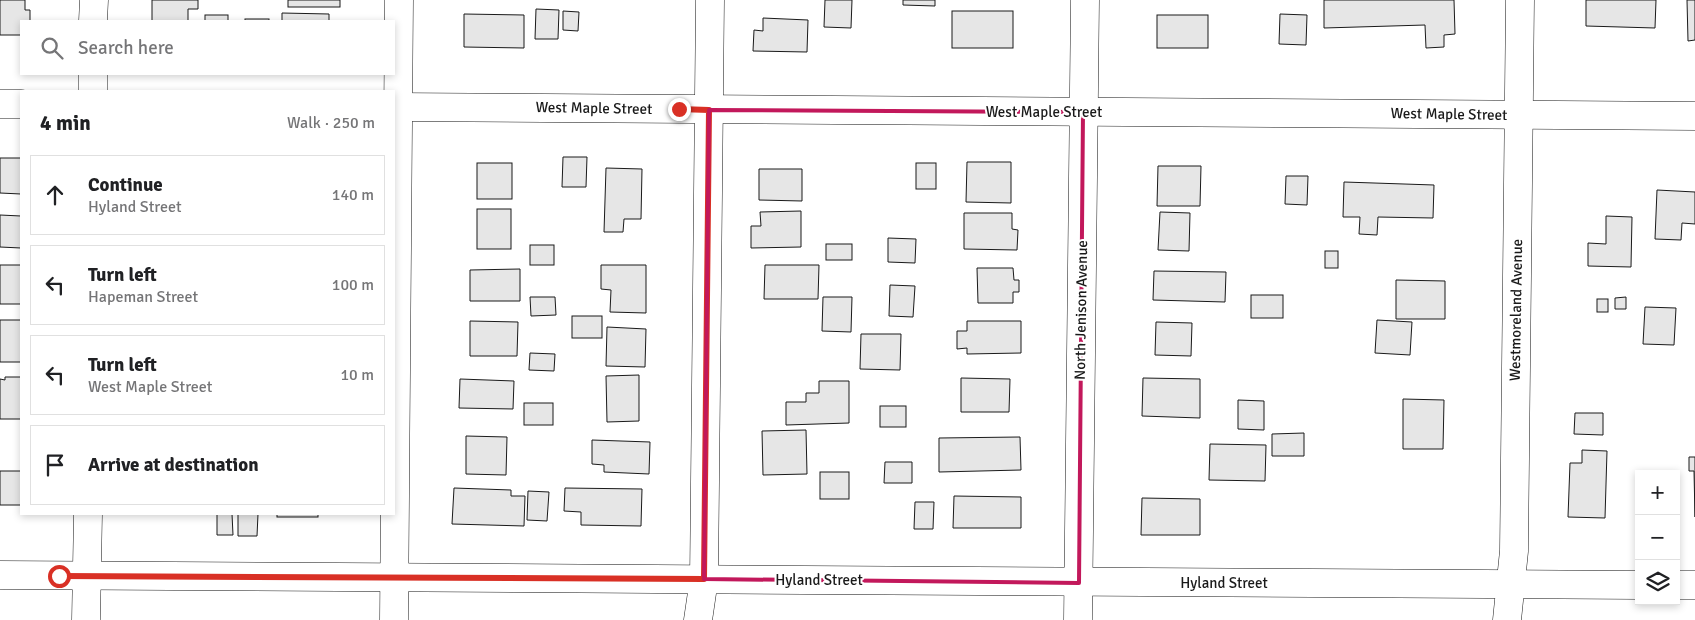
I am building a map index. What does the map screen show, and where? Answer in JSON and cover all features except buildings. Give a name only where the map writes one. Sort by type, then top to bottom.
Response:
[{"type":"street","points":[[93,20],[94,0]]},
{"type":"street","points":[[395,342],[396,107],[399,0]]},
{"type":"street","points":[[698,620],[704,579],[710,0]]},
{"type":"street","name":"North Jenison Avenue","points":[[1078,620],[1085,0]]},
{"type":"street","name":"Westmoreland Avenue","points":[[1507,620],[1514,551],[1520,0]]},
{"type":"street","points":[[93,75],[93,90]]},
{"type":"street","points":[[0,104],[20,104]]},
{"type":"street","name":"West Maple Street","points":[[396,107],[1695,116]]},
{"type":"street","points":[[86,620],[88,515]]},
{"type":"street","points":[[394,515],[394,620]]},
{"type":"street","name":"Hyland Street","points":[[0,575],[1635,585]]},
{"type":"street","points":[[1680,585],[1695,585]]},
{"type":"highlighted area","points":[[709,110],[1083,112],[1079,583],[704,579]]},
{"type":"route","points":[[59,576],[704,579],[709,110],[679,109]]}]
